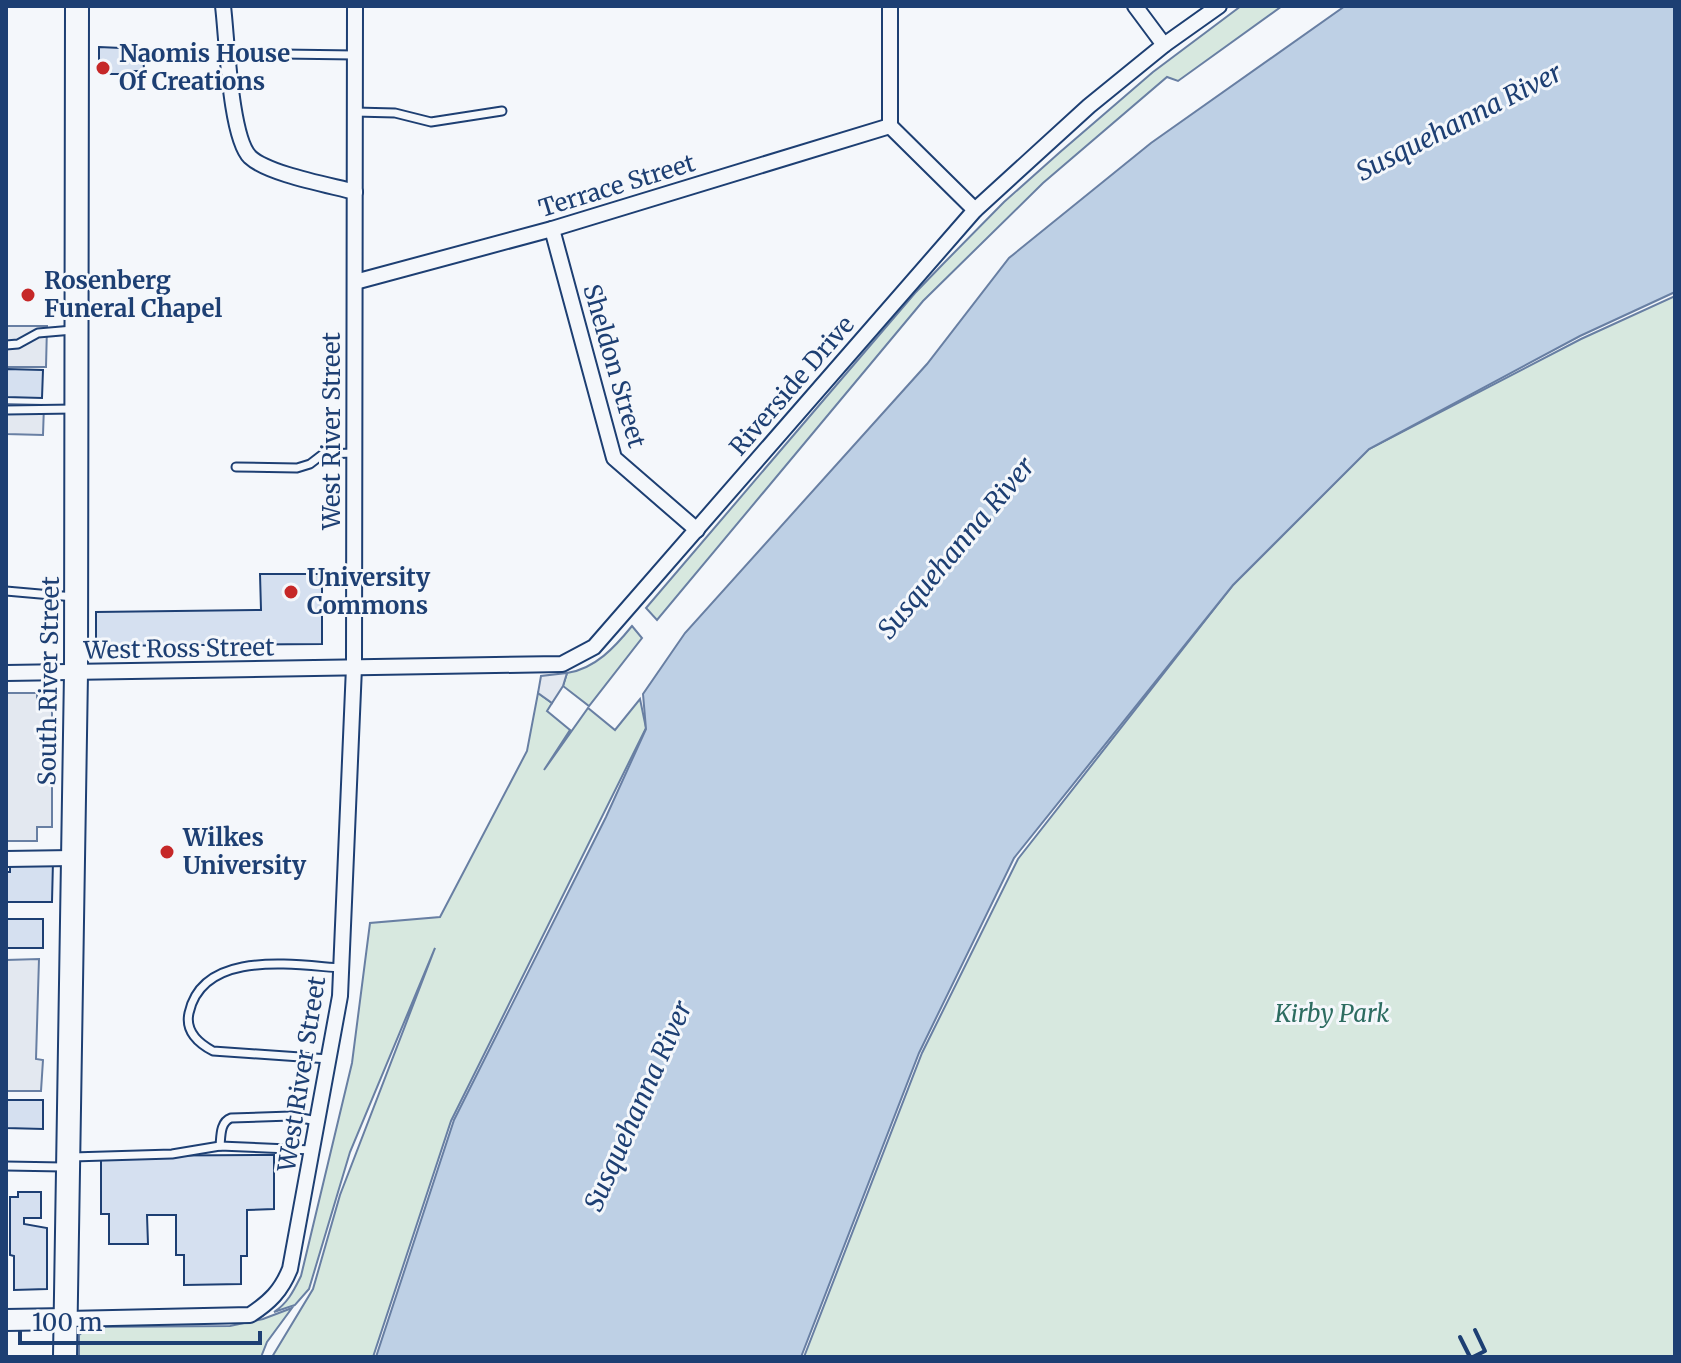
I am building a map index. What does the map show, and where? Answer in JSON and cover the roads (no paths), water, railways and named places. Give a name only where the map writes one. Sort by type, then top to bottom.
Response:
[{"type":"main road","name":"South River Street","points":[[65,1357],[76,673],[77,6]]},
{"type":"main road","points":[[6,1320],[67,1319]]},
{"type":"street","points":[[223,6],[235,120],[249,156],[268,168],[355,192]]},
{"type":"street","name":"West River Street","points":[[67,1319],[250,1315],[270,1302],[290,1269],[340,996],[354,667],[355,6]]},
{"type":"street","points":[[890,6],[890,126],[975,210]]},
{"type":"street","points":[[1135,6],[1164,45]]},
{"type":"street","name":"Riverside Drive","points":[[354,667],[562,664],[594,647],[975,210],[1089,106],[1164,45],[1219,6]]},
{"type":"street","name":"Terrace Street","points":[[355,282],[552,229],[890,126]]},
{"type":"street","name":"Sheldon Street","points":[[552,229],[614,458],[697,530]]},
{"type":"street","name":"West Ross Street","points":[[6,673],[354,667]]},
{"type":"street","points":[[6,859],[72,858]]},
{"type":"lane","points":[[282,54],[355,55]]},
{"type":"lane","points":[[355,112],[395,113],[431,122],[502,111]]},
{"type":"lane","points":[[6,345],[18,344],[38,333],[77,330]]},
{"type":"lane","points":[[6,410],[76,409]]},
{"type":"lane","points":[[236,467],[297,468],[310,464],[323,454],[354,453]]},
{"type":"lane","points":[[6,591],[76,597]]},
{"type":"lane","points":[[329,1059],[213,1051],[200,1044],[188,1027],[189,1011],[198,992],[228,969],[271,965],[341,968]]},
{"type":"lane","points":[[220,1146],[222,1128],[231,1118],[291,1116],[317,1121]]},
{"type":"lane","points":[[6,1166],[172,1154],[220,1146],[312,1150]]},
{"type":"water","name":"Susquehanna River","points":[[1345,6],[1675,6],[1675,292],[1580,336],[1369,449],[1233,585],[1014,858],[919,1053],[801,1357],[376,1357],[454,1120],[606,817],[646,729],[643,694],[685,633],[927,364],[1009,258],[1151,143]]},
{"type":"place","name":"Naomis House Of Creations","points":[[103,68]]},
{"type":"place","name":"Rosenberg Funeral Chapel","points":[[28,295]]},
{"type":"place","name":"University Commons","points":[[291,592]]},
{"type":"place","name":"Wilkes University","points":[[167,852]]},
{"type":"park label","name":"Kirby Park","points":[[1332,1014]]}]
